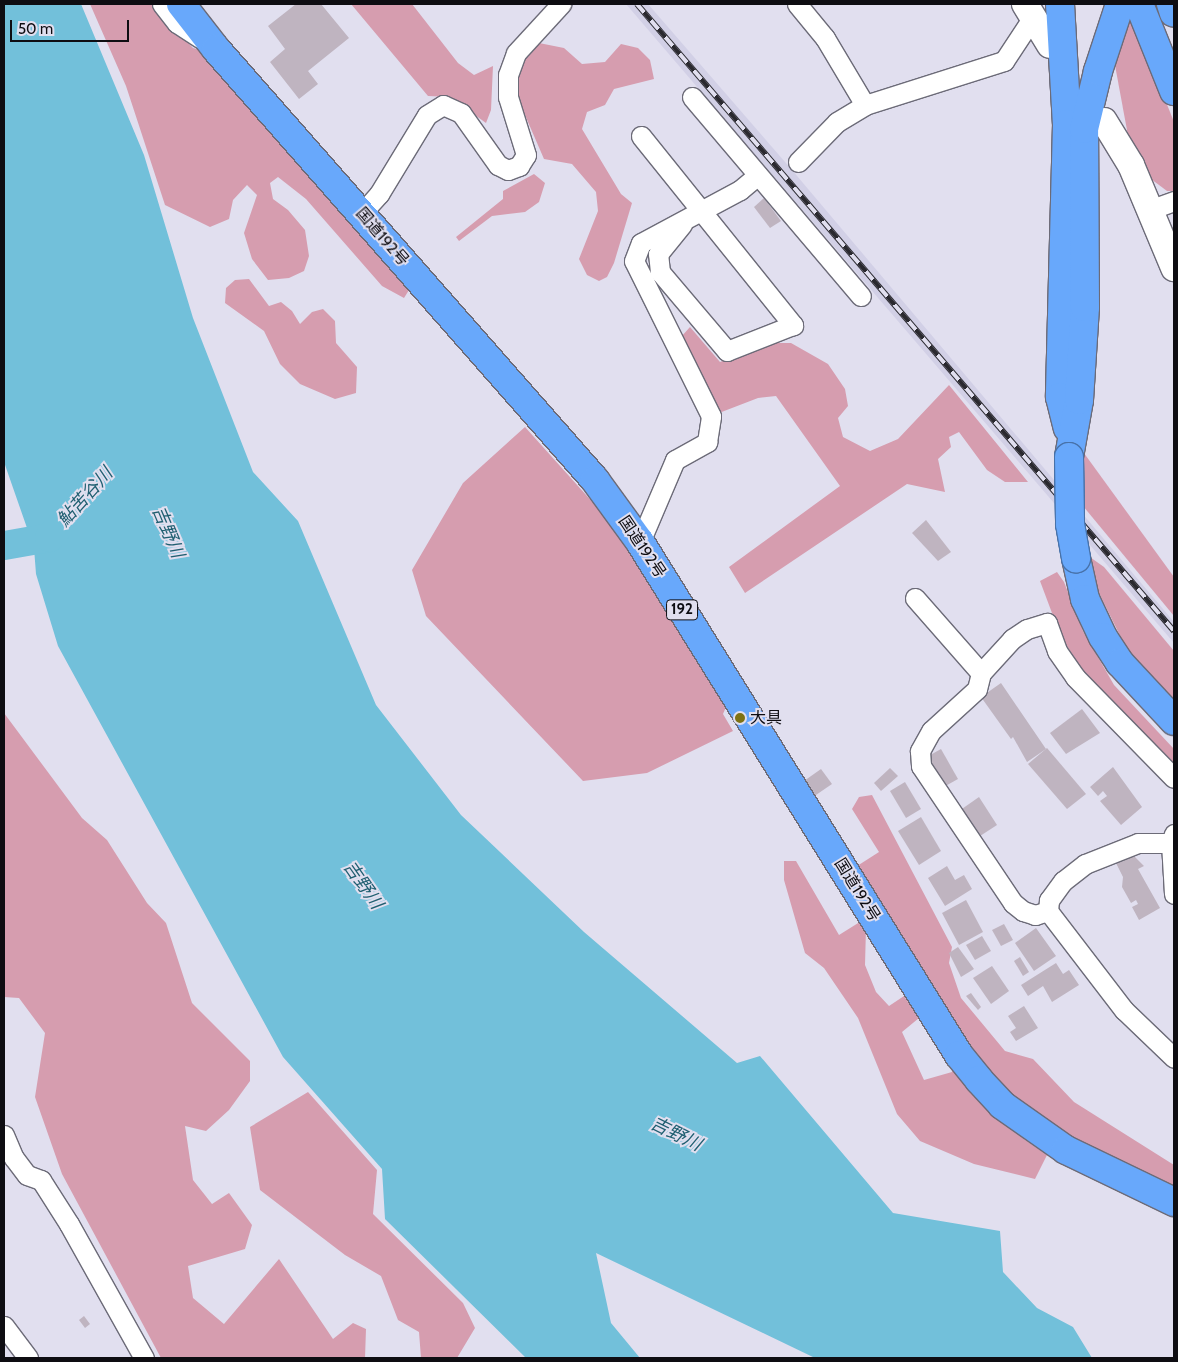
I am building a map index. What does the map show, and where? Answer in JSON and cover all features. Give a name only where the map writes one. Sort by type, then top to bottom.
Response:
[{"type":"highway","name":"国道192号","points":[[182,4],[216,49],[595,480],[640,542],[959,1055],[979,1080],[1002,1104],[1066,1150],[1174,1202]]},
{"type":"highway","points":[[1060,4],[1067,124],[1060,397],[1070,446]]},
{"type":"highway","points":[[1067,124],[1081,60],[1102,4]]},
{"type":"highway","points":[[1120,4],[1098,71],[1084,129],[1085,307],[1079,400],[1070,446],[1070,524],[1085,599],[1103,637],[1120,663],[1174,721]]},
{"type":"highway","points":[[1139,4],[1174,91]]},
{"type":"highway","points":[[1171,4],[1174,12]]},
{"type":"street","points":[[162,4],[177,23],[216,49]]},
{"type":"street","points":[[361,214],[379,194],[427,115],[443,105],[461,113],[498,165],[508,170],[519,166],[526,155],[508,97],[508,75],[516,53],[561,4]]},
{"type":"street","points":[[797,4],[825,38],[865,106]]},
{"type":"street","points":[[798,162],[837,122],[865,106],[1004,61],[1029,10]]},
{"type":"street","points":[[1029,10],[1050,46]]},
{"type":"street","points":[[692,97],[861,296]]},
{"type":"street","points":[[1104,121],[1131,165],[1163,205],[1174,268]]},
{"type":"street","points":[[641,136],[793,325],[727,351],[660,272],[658,254],[683,220]]},
{"type":"street","points":[[640,542],[675,460],[707,442],[711,416],[634,261],[641,243],[701,210],[758,175]]},
{"type":"street","points":[[915,598],[981,673]]},
{"type":"street","points":[[1048,911],[1029,913],[1013,902],[920,766],[920,751],[931,732],[977,689],[981,673],[1012,640],[1028,629],[1047,623],[1057,651],[1076,677],[1174,778]]},
{"type":"street","points":[[1174,894],[1172,839],[1138,843],[1085,864],[1063,881],[1049,900],[1048,911],[1124,1010],[1174,1058]]},
{"type":"street","points":[[4,1135],[14,1158],[27,1175],[41,1180],[144,1358]]},
{"type":"street","points":[[4,1326],[28,1358]]},
{"type":"shaded area","points":[[90,4],[151,4],[193,48],[200,50],[409,290],[404,298],[382,286],[306,199],[278,177],[270,183],[273,199],[288,210],[305,230],[309,256],[304,271],[289,278],[268,280],[252,259],[244,233],[257,195],[247,185],[233,200],[229,219],[210,227],[165,205],[126,86]]},
{"type":"shaded area","points":[[351,4],[412,4],[458,63],[474,75],[493,66],[491,110],[486,123],[450,97],[428,96]]},
{"type":"shaded area","points":[[626,4],[648,4],[792,170],[1174,622],[1174,643]]},
{"type":"shaded area","points":[[1131,14],[1174,122],[1174,191],[1167,191],[1151,179],[1129,141],[1112,49]]},
{"type":"shaded area","points":[[534,42],[564,48],[582,64],[605,62],[621,44],[638,48],[650,60],[654,79],[614,89],[605,105],[587,112],[582,129],[621,194],[632,203],[614,263],[607,277],[599,281],[587,275],[579,259],[598,211],[596,192],[572,164],[544,159],[515,92],[518,69]]},
{"type":"shaded area","points":[[534,174],[545,183],[539,202],[525,212],[492,216],[459,241],[456,237],[503,199],[503,191]]},
{"type":"shaded area","points":[[249,279],[269,306],[281,302],[292,311],[300,324],[312,312],[323,309],[335,321],[336,343],[357,367],[356,393],[335,399],[300,384],[280,364],[264,331],[225,303],[226,288],[235,280]]},
{"type":"shaded area","points":[[690,327],[720,362],[769,343],[791,343],[828,364],[845,389],[848,406],[838,418],[843,437],[870,451],[898,439],[949,385],[1028,482],[1005,482],[987,470],[959,432],[949,437],[951,447],[938,459],[945,492],[907,484],[745,593],[729,567],[840,486],[776,396],[758,398],[719,413],[681,337]]},
{"type":"shaded area","points":[[525,427],[622,535],[726,707],[723,714],[733,731],[647,773],[583,781],[426,616],[412,570],[463,483]]},
{"type":"shaded area","points":[[1081,449],[1174,577],[1174,616],[1083,506]]},
{"type":"shaded area","points":[[1087,555],[1104,567],[1174,651],[1174,704],[1135,666],[1094,583]]},
{"type":"shaded area","points":[[1057,572],[1064,582],[1083,631],[1114,685],[1174,749],[1174,767],[1081,668],[1061,637],[1040,581]]},
{"type":"shaded area","points":[[4,713],[82,818],[107,840],[147,903],[166,923],[192,1003],[250,1061],[250,1081],[229,1110],[206,1131],[185,1126],[193,1180],[212,1204],[229,1193],[252,1225],[245,1249],[188,1266],[193,1298],[224,1324],[279,1259],[333,1339],[353,1323],[366,1329],[365,1358],[161,1358],[62,1174],[35,1097],[45,1033],[19,998],[4,997]]},
{"type":"shaded area","points":[[872,795],[952,947],[949,963],[961,998],[1005,1051],[1033,1059],[1074,1102],[1174,1165],[1174,1191],[1039,1122],[1024,1139],[1047,1155],[1035,1179],[974,1164],[920,1141],[897,1114],[858,1018],[824,968],[805,953],[784,880],[784,861],[796,861],[839,935],[863,920],[866,928],[865,965],[876,992],[889,1006],[904,996],[919,1018],[902,1032],[924,1080],[952,1072],[947,1018],[854,868],[879,852],[852,809],[859,797]]},
{"type":"shaded area","points":[[308,1092],[377,1170],[373,1214],[463,1303],[475,1328],[457,1358],[421,1358],[419,1332],[398,1320],[381,1276],[345,1255],[260,1190],[250,1127]]},
{"type":"water","name":"吉野川","points":[[4,4],[81,4],[144,155],[193,318],[253,472],[298,521],[376,705],[461,815],[584,932],[737,1063],[760,1056],[893,1213],[1000,1231],[1003,1272],[1037,1308],[1073,1327],[1092,1358],[815,1358],[596,1253],[611,1323],[640,1358],[526,1358],[385,1219],[382,1169],[283,1057],[58,646],[36,574],[34,548],[4,462]]},
{"type":"building","points":[[296,4],[321,4],[349,38],[308,71],[318,84],[299,99],[270,62],[285,49],[268,26]]},
{"type":"building","points":[[764,198],[781,221],[770,228],[754,207]]},
{"type":"building","points":[[926,520],[951,552],[938,561],[912,533]]},
{"type":"building","points":[[1001,683],[1046,749],[1027,762],[1013,737],[1011,739],[981,697]]},
{"type":"building","points":[[1082,709],[1100,733],[1066,754],[1050,733]]},
{"type":"building","points":[[1047,748],[1086,794],[1067,809],[1028,764]]},
{"type":"building","points":[[941,749],[958,779],[940,789],[923,759]]},
{"type":"building","points":[[1113,767],[1142,807],[1121,825],[1100,801],[1107,796],[1103,791],[1098,796],[1090,787]]},
{"type":"building","points":[[890,768],[898,776],[881,791],[874,783]]},
{"type":"building","points":[[821,769],[832,784],[813,797],[804,781]]},
{"type":"building","points":[[905,782],[921,809],[906,818],[890,791]]},
{"type":"building","points":[[979,797],[997,825],[977,838],[959,811]]},
{"type":"building","points":[[921,817],[941,851],[919,865],[898,831]]},
{"type":"building","points":[[1132,854],[1144,866],[1138,869],[1160,908],[1139,920],[1132,907],[1138,904],[1136,900],[1131,903],[1122,887],[1123,877],[1116,863]]},
{"type":"building","points":[[947,866],[955,880],[964,875],[972,889],[945,906],[928,878]]},
{"type":"building","points":[[966,900],[983,932],[959,945],[942,913]]},
{"type":"building","points":[[1004,924],[1013,940],[1001,946],[992,930]]},
{"type":"building","points":[[1036,928],[1056,956],[1034,971],[1015,943]]},
{"type":"building","points":[[982,936],[991,951],[975,960],[966,945]]},
{"type":"building","points":[[958,947],[974,969],[961,977],[949,953]]},
{"type":"building","points":[[1020,957],[1029,972],[1023,976],[1014,961]]},
{"type":"building","points":[[1056,963],[1063,974],[1069,970],[1079,985],[1052,1002],[1043,986],[1028,996],[1021,985]]},
{"type":"building","points":[[992,966],[1009,991],[991,1004],[973,978]]},
{"type":"building","points":[[971,993],[981,1007],[978,1010],[966,996]]},
{"type":"building","points":[[1024,1006],[1038,1028],[1016,1041],[1010,1032],[1016,1028],[1008,1016]]},
{"type":"building","points":[[84,1316],[90,1324],[85,1328],[79,1320]]},
{"type":"waterway","name":"鮎苦谷川","points":[[4,545],[49,537],[62,522]]},
{"type":"railway","points":[[637,4],[1174,631]]},
{"type":"place","name":"大具","points":[[740,718]]}]
